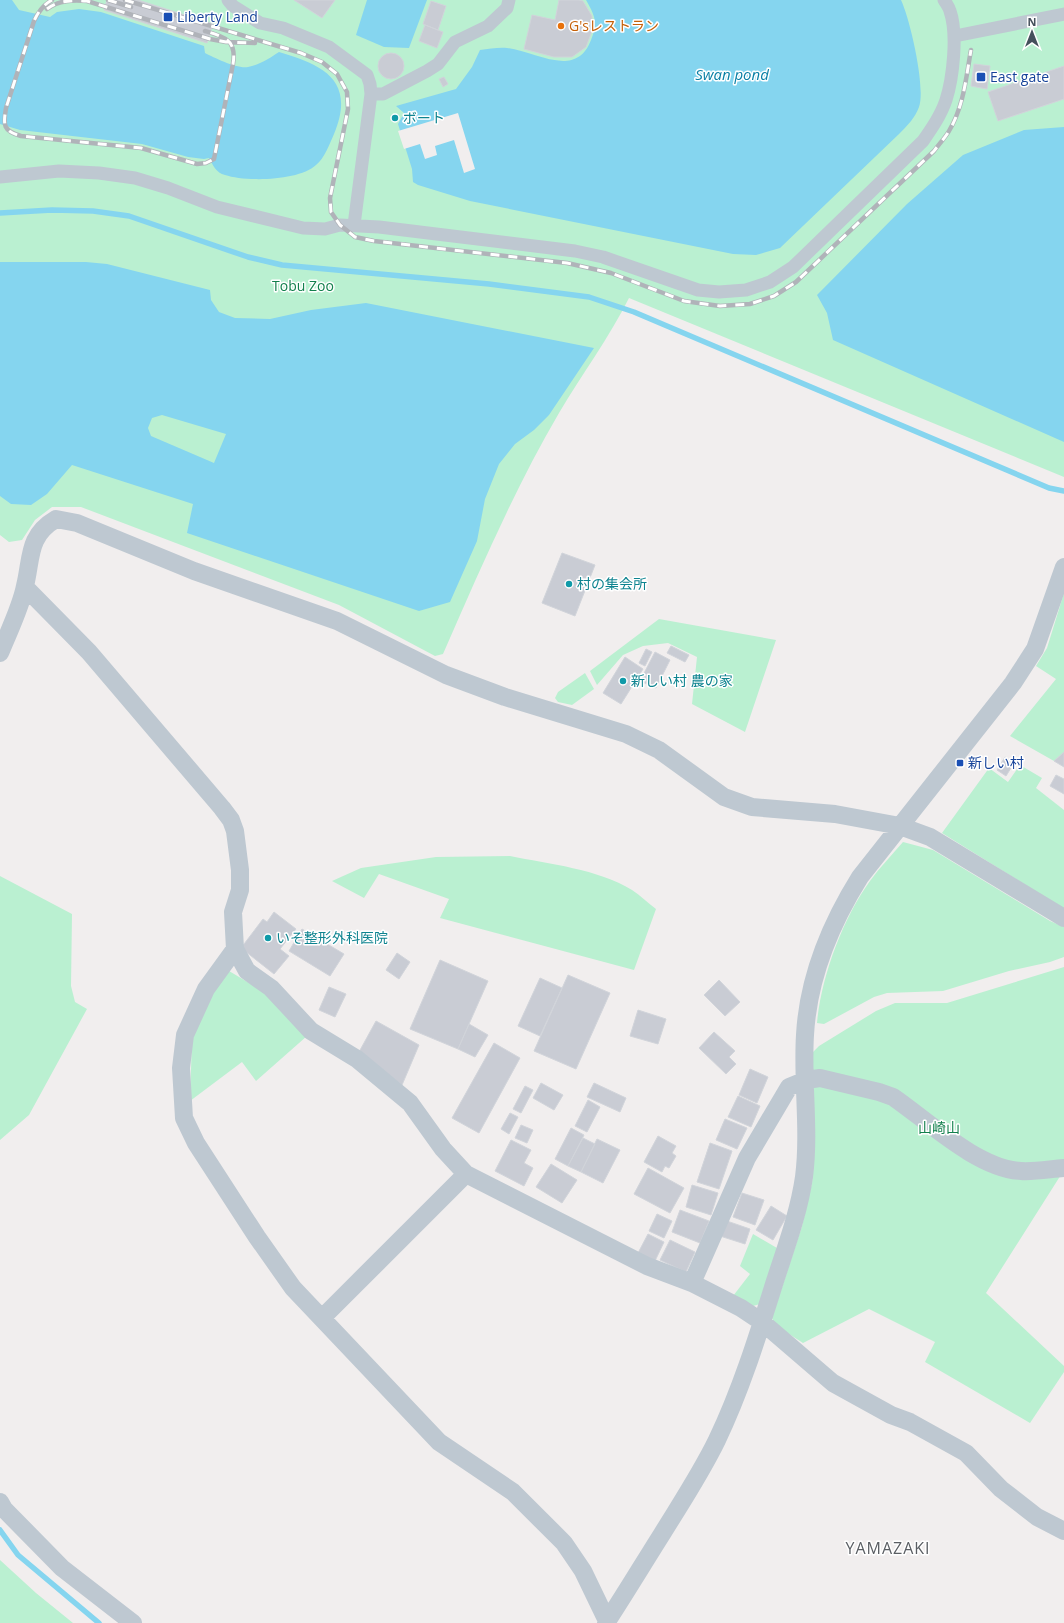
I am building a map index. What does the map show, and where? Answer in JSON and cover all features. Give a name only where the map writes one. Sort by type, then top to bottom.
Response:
[{"type":"street","points":[[228,0],[233,6],[260,23],[283,28],[329,47],[367,75],[370,84],[370,94],[354,225]]},
{"type":"street","points":[[370,94],[383,94],[438,64],[455,42],[488,26],[507,8],[509,0]]},
{"type":"street","points":[[0,178],[59,171],[135,178],[168,188],[217,207],[303,228],[325,229],[340,225],[354,225],[575,251],[603,256],[698,290],[719,292],[746,290],[770,282],[793,267],[923,141],[936,121],[946,100],[951,79],[955,36],[950,10],[944,0]]},
{"type":"street","points":[[955,36],[1064,14]]},
{"type":"street","points":[[0,653],[25,587],[31,548],[45,526],[56,519],[77,523],[194,571],[337,621],[446,675],[505,697],[626,734],[658,750],[724,797],[752,807],[835,814],[900,826],[930,837],[1064,918]]},
{"type":"street","points":[[607,1622],[702,1468],[729,1413],[762,1322],[792,1228],[804,1176],[806,1080],[805,1036],[807,1003],[814,973],[846,899],[860,877],[1014,683],[1035,649],[1064,568]]},
{"type":"street","points":[[25,587],[89,652],[231,820],[235,831],[240,870],[240,890],[233,912],[235,949],[247,971],[271,988],[311,1031],[357,1059],[410,1103],[443,1150],[466,1174],[647,1266],[692,1283],[741,1308],[762,1322],[833,1383],[891,1415],[910,1422],[966,1453],[1001,1488],[1037,1517],[1064,1531]]},
{"type":"street","points":[[235,949],[206,989],[185,1035],[182,1068],[184,1118],[196,1143],[257,1237],[293,1288],[439,1442],[513,1492],[564,1543],[583,1571],[607,1622]]},
{"type":"street","points":[[692,1283],[747,1158],[789,1087],[806,1080],[820,1078],[879,1092],[893,1097],[970,1152],[1005,1168],[1021,1171],[1064,1168]]},
{"type":"street","points":[[322,1318],[466,1174]]},
{"type":"street","points":[[0,1502],[4,1509],[62,1568],[133,1623]]},
{"type":"green space","name":"Tobu Zoo","points":[[0,0],[1064,0],[1064,477],[629,298],[613,327],[559,413],[527,472],[512,501],[443,654],[435,656],[339,605],[81,507],[52,507],[35,520],[22,540],[9,542],[0,535]]},
{"type":"green space","points":[[1064,593],[1064,752],[1054,761],[1010,736],[1056,679],[1036,666],[1047,648]]},
{"type":"green space","points":[[659,619],[776,640],[745,732],[692,704],[697,657],[668,643],[643,646],[623,655],[597,685],[590,671]]},
{"type":"green space","points":[[585,673],[594,689],[572,705],[558,702],[555,698],[558,692]]},
{"type":"green space","points":[[1020,765],[1042,778],[1036,788],[1064,810],[1064,909],[942,833],[989,768],[1008,782]]},
{"type":"green space","points":[[903,842],[933,850],[1050,921],[1064,927],[1064,957],[1050,962],[1009,971],[943,991],[887,993],[874,997],[824,1024],[817,1023],[819,1005],[828,968],[842,930],[860,896],[870,881]]},
{"type":"green space","points":[[510,856],[573,868],[604,877],[632,890],[656,909],[634,970],[440,918],[449,899],[379,874],[364,898],[332,881],[361,868],[436,857]]},
{"type":"green space","points":[[0,876],[72,914],[71,986],[75,1002],[87,1009],[29,1115],[0,1140]]},
{"type":"green space","name":"山崎山","points":[[1064,967],[1064,1170],[986,1293],[1064,1366],[1064,1372],[1030,1423],[925,1362],[935,1342],[869,1309],[803,1343],[775,1325],[772,1318],[802,1226],[812,1183],[814,1161],[810,1055],[819,1046],[876,1011],[895,1003],[947,1003]]},
{"type":"green space","points":[[229,971],[271,996],[307,1036],[256,1081],[242,1062],[190,1101],[192,1038],[211,993]]},
{"type":"green space","points":[[753,1234],[777,1248],[760,1304],[753,1306],[733,1296],[750,1274],[740,1266]]},
{"type":"green space","points":[[0,1560],[36,1593],[73,1623],[0,1623]]},
{"type":"water","points":[[0,0],[12,0],[19,10],[50,17],[57,12],[79,9],[101,12],[204,46],[205,53],[226,63],[238,66],[248,67],[256,65],[279,52],[310,63],[332,78],[338,88],[341,101],[340,116],[334,134],[322,159],[308,170],[298,174],[272,179],[246,179],[222,174],[215,168],[209,158],[204,159],[188,157],[142,144],[20,130],[0,124]]},
{"type":"water","points":[[367,0],[427,0],[409,48],[384,47],[356,35]]},
{"type":"water","name":"Swan pond","points":[[586,0],[901,0],[909,22],[919,70],[921,98],[919,107],[908,125],[780,248],[756,255],[733,254],[470,201],[418,185],[413,182],[412,169],[398,124],[404,113],[396,106],[456,89],[472,67],[480,50],[507,48],[554,60],[565,61],[575,59],[584,52],[591,40],[595,24],[592,10]]},
{"type":"water","points":[[1064,127],[1064,442],[833,340],[827,313],[817,295],[907,204],[963,155],[1024,130]]},
{"type":"water","points":[[0,262],[86,262],[107,264],[210,290],[211,300],[219,312],[235,318],[270,319],[311,310],[366,303],[594,348],[549,415],[534,430],[515,444],[499,464],[485,499],[477,541],[450,602],[419,611],[187,533],[193,504],[72,465],[47,494],[31,505],[11,504],[0,496]],"holes":[[[162,415],[226,434],[214,463],[151,436],[148,428],[152,418]]]},
{"type":"pier","points":[[458,113],[475,169],[464,173],[454,140],[435,146],[437,155],[425,159],[420,144],[404,149],[398,131]]},
{"type":"building","points":[[107,0],[138,0],[213,24],[207,43],[104,10]]},
{"type":"building","points":[[294,0],[335,0],[322,18]]},
{"type":"building","name":"G'sレストラン","points":[[559,0],[583,1],[592,16],[592,31],[586,47],[572,57],[554,57],[524,49],[532,15],[555,20]]},
{"type":"building","points":[[431,1],[446,6],[438,30],[423,24]]},
{"type":"building","points":[[425,25],[443,32],[437,48],[419,41]]},
{"type":"building","points":[[391,53],[400,57],[404,66],[400,75],[391,79],[382,75],[378,66],[382,57]]},
{"type":"building","points":[[974,64],[990,66],[987,89],[971,86]]},
{"type":"building","points":[[1064,66],[1064,99],[998,121],[988,92]]},
{"type":"building","points":[[444,77],[448,84],[443,87],[439,79]]},
{"type":"building","name":"村の集会所","points":[[562,553],[595,565],[575,616],[542,603]]},
{"type":"building","points":[[671,646],[689,655],[685,662],[667,653]]},
{"type":"building","points":[[646,649],[652,652],[645,666],[639,663]]},
{"type":"building","points":[[655,652],[670,660],[656,688],[640,681]]},
{"type":"building","name":"新しい村 農の家","points":[[625,657],[643,669],[621,704],[603,693]]},
{"type":"building","points":[[1064,752],[1064,767],[1054,761]]},
{"type":"building","points":[[1005,757],[1014,763],[1006,776],[997,770]]},
{"type":"building","points":[[1056,775],[1064,779],[1064,794],[1050,786]]},
{"type":"building","name":"いそ整形外科医院","points":[[274,912],[296,929],[280,949],[289,956],[274,974],[241,948],[263,919],[267,922]]},
{"type":"building","points":[[302,929],[344,954],[330,976],[289,951]]},
{"type":"building","points":[[397,953],[410,962],[399,979],[386,970]]},
{"type":"building","points":[[440,960],[488,981],[458,1049],[410,1029]]},
{"type":"building","points":[[568,975],[610,993],[576,1069],[534,1051]]},
{"type":"building","points":[[540,978],[562,988],[540,1036],[518,1026]]},
{"type":"building","points":[[719,980],[740,1002],[725,1016],[704,995]]},
{"type":"building","points":[[329,987],[346,994],[335,1017],[319,1010]]},
{"type":"building","points":[[638,1010],[666,1019],[658,1044],[630,1036]]},
{"type":"building","points":[[376,1021],[419,1045],[402,1085],[359,1052]]},
{"type":"building","points":[[469,1024],[488,1035],[475,1057],[458,1049]]},
{"type":"building","points":[[714,1032],[735,1051],[729,1057],[736,1064],[726,1074],[699,1048]]},
{"type":"building","points":[[494,1043],[520,1058],[479,1133],[452,1118]]},
{"type":"building","points":[[750,1069],[768,1077],[757,1103],[739,1095]]},
{"type":"building","points":[[541,1083],[563,1095],[554,1110],[533,1098]]},
{"type":"building","points":[[594,1083],[626,1098],[620,1112],[587,1097]]},
{"type":"building","points":[[525,1086],[533,1090],[521,1113],[513,1109]]},
{"type":"building","points":[[738,1096],[760,1106],[751,1127],[728,1117]]},
{"type":"building","points":[[588,1100],[600,1107],[587,1132],[575,1126]]},
{"type":"building","points":[[510,1113],[518,1117],[509,1134],[501,1129]]},
{"type":"building","points":[[725,1119],[747,1128],[737,1149],[716,1140]]},
{"type":"building","points":[[521,1125],[533,1130],[527,1143],[515,1138]]},
{"type":"building","points":[[571,1128],[584,1135],[568,1166],[555,1159]]},
{"type":"building","points":[[658,1136],[676,1146],[672,1153],[676,1156],[669,1168],[665,1166],[662,1172],[644,1162]]},
{"type":"building","points":[[583,1138],[595,1144],[581,1172],[568,1166]]},
{"type":"building","points":[[597,1139],[620,1150],[603,1183],[581,1172]]},
{"type":"building","points":[[511,1140],[531,1150],[524,1163],[533,1168],[524,1186],[495,1171]]},
{"type":"building","points":[[710,1143],[732,1151],[719,1189],[697,1182]]},
{"type":"building","points":[[551,1164],[577,1180],[562,1203],[536,1187]]},
{"type":"building","points":[[648,1168],[684,1188],[670,1213],[634,1194]]},
{"type":"building","points":[[692,1185],[718,1193],[711,1215],[686,1207]]},
{"type":"building","points":[[742,1193],[764,1200],[755,1225],[733,1217]]},
{"type":"building","points":[[771,1206],[787,1216],[773,1240],[756,1230]]},
{"type":"building","points":[[680,1210],[709,1221],[700,1243],[672,1232]]},
{"type":"building","points":[[657,1214],[672,1221],[664,1238],[649,1231]]},
{"type":"building","points":[[724,1220],[750,1229],[745,1244],[720,1236]]},
{"type":"building","points":[[648,1234],[664,1242],[654,1263],[637,1255]]},
{"type":"building","points":[[670,1240],[695,1252],[686,1272],[660,1260]]},
{"type":"waterway","points":[[0,213],[52,210],[93,211],[129,216],[248,257],[282,265],[489,284],[589,297],[634,312],[1049,488],[1064,491]]},
{"type":"waterway","points":[[0,1530],[18,1555],[99,1623]]},
{"type":"railway","points":[[52,0],[41,9],[34,21],[6,108],[6,126],[11,132],[21,136],[141,148],[197,164],[206,163],[214,159],[234,56],[233,50],[228,41],[218,35],[205,31]]},
{"type":"railway","points":[[108,0],[131,7]]},
{"type":"railway","points":[[125,0],[301,53],[322,62],[337,74],[347,92],[348,109],[330,198],[331,212],[340,225],[355,237],[374,241],[567,263],[611,273],[684,301],[720,306],[750,304],[774,296],[796,282],[934,151],[946,136],[958,112],[964,91],[971,50]]},
{"type":"railway","points":[[47,9],[61,2],[87,1],[210,39],[226,42],[255,43]]},
{"type":"place","name":"Liberty Land","points":[[168,17]]},
{"type":"place","name":"G'sレストラン","points":[[561,26]]},
{"type":"place","name":"East gate","points":[[981,77]]},
{"type":"place","name":"ボート","points":[[395,118]]},
{"type":"place","name":"村の集会所","points":[[569,584]]},
{"type":"place","name":"新しい村 農の家","points":[[623,681]]},
{"type":"place","name":"新しい村","points":[[960,763]]},
{"type":"place","name":"いそ整形外科医院","points":[[268,938]]},
{"type":"district","name":"YAMAZAKI","points":[[888,1548]]}]
